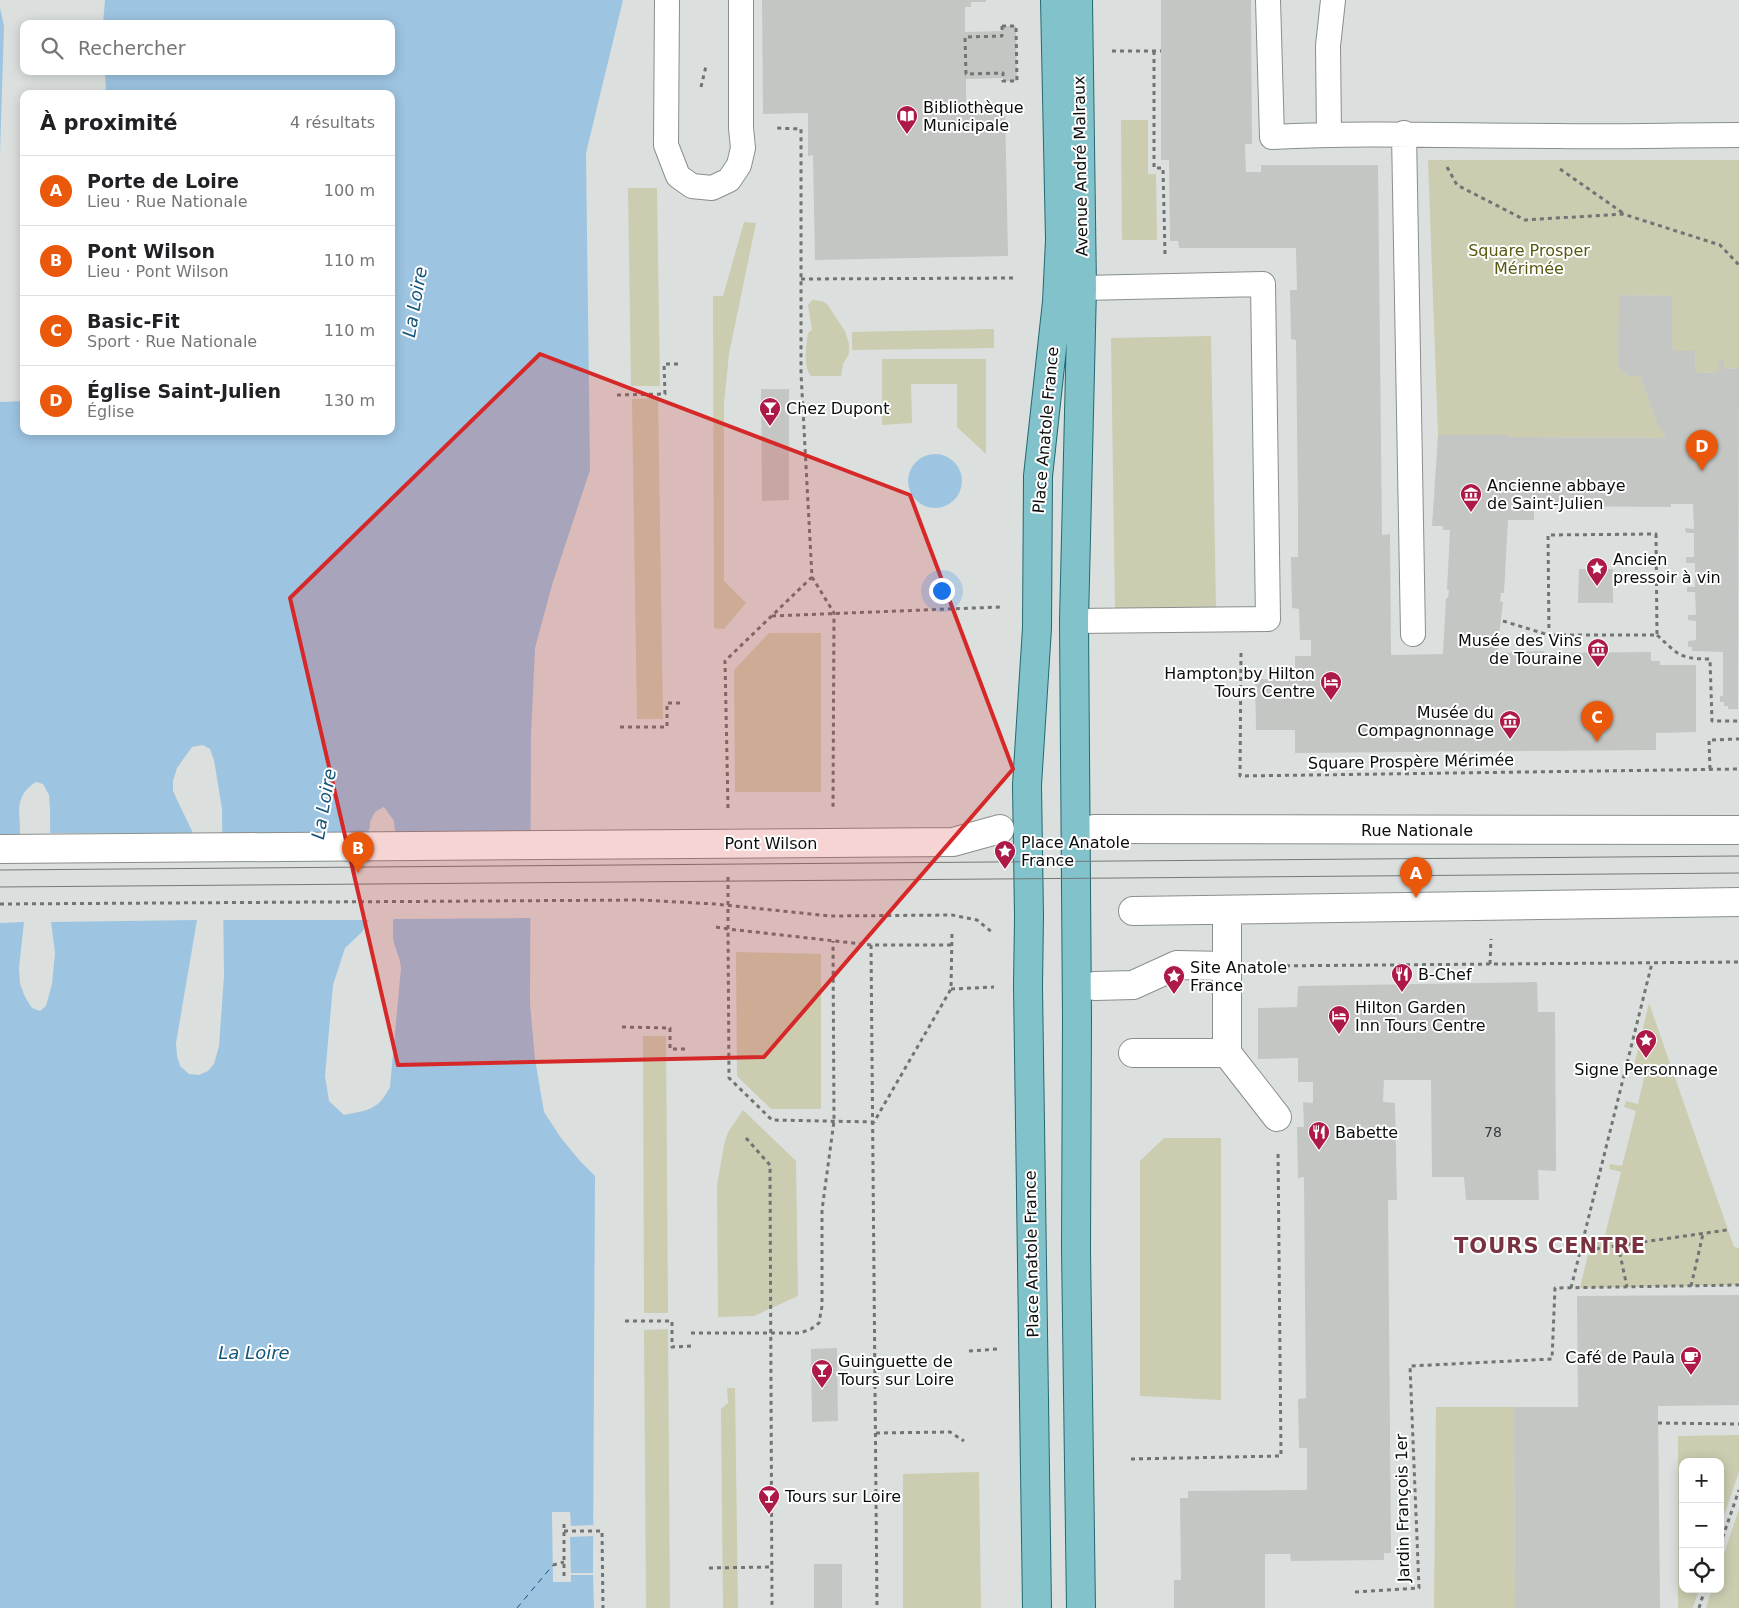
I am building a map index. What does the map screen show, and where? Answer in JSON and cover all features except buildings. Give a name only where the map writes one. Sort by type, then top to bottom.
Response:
[{"type":"main road","name":"Avenue André Malraux","points":[[1056,0],[1060,240],[1057,302]]},
{"type":"main road","name":"Avenue André Malraux","points":[[1078,0],[1082,288],[1080,332]]},
{"type":"main road","name":"Place Anatole France","points":[[1036,1608],[1027,785],[1037,628],[1038,476],[1057,302]]},
{"type":"main road","name":"Place Anatole France","points":[[1080,332],[1074,621],[1077,1006],[1076,1249],[1081,1608]]},
{"type":"street","name":"Pont Wilson","points":[[0,849],[954,842],[1000,829]]},
{"type":"street","name":"Rue Nationale","points":[[1094,829],[1739,830]]},
{"type":"street","points":[[1133,911],[1739,902]]},
{"type":"street","points":[[1227,910],[1227,1053],[1277,1117]]},
{"type":"street","points":[[1095,986],[1133,985],[1177,965],[1227,966]]},
{"type":"street","points":[[1133,1053],[1227,1053]]},
{"type":"lane","points":[[667,0],[666,145],[678,176],[692,186],[712,188],[729,180],[739,165],[743,148],[741,118],[741,0]]},
{"type":"lane","points":[[1268,0],[1272,137],[1329,134],[1739,135]]},
{"type":"lane","points":[[1329,134],[1328,46],[1333,0]]},
{"type":"lane","points":[[1404,134],[1413,634]]},
{"type":"lane","points":[[1074,621],[1268,620],[1263,284],[1082,288]]},
{"type":"path","points":[[1002,26],[1016,26],[1017,81],[1003,82],[1002,73],[966,74],[965,37],[1002,36],[1002,26]]},
{"type":"path","points":[[1112,51],[1162,50]]},
{"type":"path","points":[[1154,51],[1154,168],[1163,168],[1166,286]]},
{"type":"path","points":[[801,129],[801,373],[812,578],[834,614],[832,843]]},
{"type":"path","points":[[1429,134],[1456,184],[1525,220],[1623,214]]},
{"type":"path","points":[[1557,136],[1560,170],[1623,214],[1720,245],[1739,266]]},
{"type":"path","points":[[801,279],[1016,278]]},
{"type":"path","points":[[617,395],[664,394],[664,364],[680,364]]},
{"type":"path","points":[[1548,635],[1548,535],[1656,534],[1657,634],[1676,653],[1684,657],[1690,659],[1710,658],[1712,721],[1739,721]]},
{"type":"path","points":[[722,844],[725,661],[812,578]]},
{"type":"path","points":[[771,616],[1000,607]]},
{"type":"path","name":"Square Prospère Mérimée","points":[[1241,620],[1240,776],[1739,769]]},
{"type":"path","points":[[1504,621],[1548,635],[1657,634]]},
{"type":"path","points":[[620,727],[667,727],[667,703],[684,703]]},
{"type":"path","points":[[1710,769],[1710,740],[1739,739]]},
{"type":"path","points":[[728,894],[729,1078],[772,1120],[874,1122]]},
{"type":"path","points":[[0,904],[641,900],[728,905],[830,916],[952,915]]},
{"type":"path","points":[[716,927],[871,945],[951,945]]},
{"type":"path","points":[[874,1122],[951,989],[952,932]]},
{"type":"path","points":[[691,1333],[800,1333],[811,1329],[818,1323],[822,1306],[822,1210],[834,1121],[833,941]]},
{"type":"path","points":[[871,945],[877,1608]]},
{"type":"path","points":[[1227,966],[1739,962]]},
{"type":"path","points":[[1652,963],[1571,1288],[1739,1285]]},
{"type":"path","points":[[951,989],[996,987]]},
{"type":"path","points":[[622,1028],[670,1028],[670,1049],[688,1049]]},
{"type":"path","points":[[1131,1459],[1281,1456],[1277,1117]]},
{"type":"path","points":[[746,1138],[770,1165],[772,1608]]},
{"type":"path","points":[[1580,1251],[1728,1230]]},
{"type":"path","points":[[1691,1286],[1703,1234]]},
{"type":"path","points":[[1618,1245],[1627,1287]]},
{"type":"path","name":"Jardin François 1er","points":[[1355,1592],[1420,1588],[1410,1366],[1552,1359],[1555,1288],[1571,1288]]},
{"type":"path","points":[[625,1321],[672,1321],[672,1347],[691,1346]]},
{"type":"path","points":[[969,1351],[1006,1349]]},
{"type":"path","points":[[1658,1423],[1739,1424]]},
{"type":"path","points":[[876,1433],[950,1432],[964,1441]]},
{"type":"path","points":[[1724,1533],[1739,1490]]},
{"type":"path","points":[[564,1520],[564,1576]]},
{"type":"path","points":[[564,1532],[602,1531],[603,1608]]},
{"type":"path","points":[[552,1565],[564,1562]]},
{"type":"path","points":[[709,1568],[772,1567]]},
{"type":"path","points":[[1699,1608],[1705,1593]]},
{"type":"highlighted area","points":[[540,354],[910,495],[1013,769],[764,1057],[398,1065],[290,598]]},
{"type":"green space","points":[[1121,120],[1148,120],[1148,174],[1156,174],[1157,240],[1122,240]]},
{"type":"green space","name":"Square Prosper Mérimée","points":[[1428,160],[1739,160],[1739,368],[1724,369],[1719,359],[1719,372],[1696,373],[1695,351],[1674,351],[1672,346],[1672,296],[1620,295],[1618,367],[1628,376],[1640,376],[1658,426],[1661,426],[1661,431],[1664,432],[1665,438],[1438,435]]},
{"type":"green space","points":[[628,188],[657,188],[660,386],[631,386]]},
{"type":"green space","points":[[744,222],[756,223],[729,354],[724,403],[724,581],[746,603],[724,629],[714,628],[713,296],[723,296]]},
{"type":"green space","points":[[812,300],[822,301],[827,304],[845,331],[849,344],[849,354],[843,364],[841,376],[811,376],[808,372],[806,350],[808,333],[812,330],[808,305]]},
{"type":"green space","points":[[994,329],[994,348],[852,350],[852,332]]},
{"type":"green space","points":[[1211,336],[1216,608],[1115,610],[1111,338]]},
{"type":"green space","points":[[882,359],[986,359],[986,454],[957,427],[957,384],[911,384],[912,423],[882,425]]},
{"type":"green space","points":[[658,398],[663,719],[637,719],[632,399]]},
{"type":"green space","points":[[769,633],[821,633],[821,792],[735,792],[734,670]]},
{"type":"green space","points":[[736,952],[821,954],[821,1109],[771,1109],[737,1076]]},
{"type":"green space","points":[[1649,1003],[1734,1247],[1739,1248],[1739,1285],[1580,1288],[1593,1236],[1605,1235],[1621,1172],[1609,1169],[1610,1164],[1622,1166],[1636,1111],[1624,1107],[1626,1101],[1638,1104],[1645,1073],[1634,1066]]},
{"type":"green space","points":[[643,1036],[666,1036],[668,1313],[644,1313]]},
{"type":"green space","points":[[743,1110],[796,1161],[798,1296],[754,1316],[718,1317],[717,1185],[728,1132]]},
{"type":"green space","points":[[1164,1138],[1221,1138],[1221,1400],[1140,1396],[1140,1161]]},
{"type":"green space","points":[[668,1329],[670,1608],[646,1608],[644,1330]]},
{"type":"green space","points":[[727,1388],[735,1388],[738,1608],[723,1608],[721,1409],[728,1403]]},
{"type":"green space","points":[[1436,1407],[1514,1407],[1515,1608],[1434,1608]]},
{"type":"green space","points":[[1739,1435],[1739,1472],[1724,1515],[1724,1458],[1679,1458],[1679,1593],[1698,1593],[1693,1608],[1678,1608],[1678,1436]]},
{"type":"green space","points":[[979,1472],[981,1608],[903,1608],[903,1474]]},
{"type":"green space","points":[[1739,1509],[1739,1608],[1706,1608],[1711,1593],[1724,1593],[1724,1553]]},
{"type":"water","name":"La Loire","points":[[105,0],[623,0],[586,153],[590,470],[552,585],[535,648],[531,736],[530,1003],[535,1059],[544,1112],[561,1138],[595,1176],[594,1608],[0,1608],[0,402],[20,401],[20,435],[395,435],[395,90],[106,90],[105,75],[395,75],[395,20],[103,20]],"holes":[[[203,745],[210,749],[214,760],[222,809],[224,976],[219,1046],[214,1064],[208,1071],[199,1075],[189,1074],[180,1066],[177,1056],[176,1043],[197,920],[193,833],[173,791],[173,781],[177,768],[192,747]],[[36,782],[43,784],[49,795],[50,809],[51,922],[55,953],[52,984],[46,1006],[40,1011],[32,1008],[20,984],[19,968],[24,922],[19,808],[21,799],[29,787]],[[384,807],[394,822],[393,937],[401,968],[390,1087],[377,1105],[360,1112],[344,1115],[329,1101],[325,1076],[333,985],[345,948],[362,932],[369,920],[370,822],[375,812]]]},
{"type":"water","points":[[0,8],[4,26],[0,155]]},
{"type":"water","points":[[930,454],[940,454],[950,458],[958,466],[962,481],[958,496],[950,504],[940,508],[930,508],[920,504],[912,496],[908,486],[908,476],[912,466],[920,458]]},
{"type":"pier","points":[[384,807],[394,821],[395,832],[533,831],[533,918],[394,919],[390,927],[392,822],[383,810],[377,814],[371,833],[372,920],[370,923],[369,920],[223,920],[220,927],[219,822],[222,833],[368,833],[375,812]]},
{"type":"pier","points":[[22,826],[26,927],[24,922],[0,923],[0,834],[20,834]]},
{"type":"pier","points":[[48,827],[50,833],[193,833],[194,829],[196,833],[199,927],[197,920],[51,922],[49,928]]},
{"type":"pier","points":[[552,1512],[570,1512],[571,1526],[593,1525],[593,1536],[570,1537],[571,1573],[593,1573],[593,1575],[571,1575],[571,1582],[553,1582]]},
{"type":"ferry route","points":[[517,1608],[553,1565]]},
{"type":"tram line","points":[[0,870],[1739,856]]},
{"type":"tram line","points":[[0,887],[1739,873]]},
{"type":"place","name":"Bibliothèque Municipale","points":[[907,135]]},
{"type":"place","name":"Chez Dupont","points":[[770,427]]},
{"type":"place","name":"Église Saint-Julien","points":[[1702,471]]},
{"type":"place","name":"Ancienne abbaye de Saint-Julien","points":[[1471,513]]},
{"type":"place","name":"Ancien pressoir à vin","points":[[1597,587]]},
{"type":"place","name":"Musée des Vins de Touraine","points":[[1598,668]]},
{"type":"place","name":"Hampton by Hilton Tours Centre","points":[[1331,701]]},
{"type":"place","name":"Musée du Compagnonnage","points":[[1510,740]]},
{"type":"place","name":"Basic-Fit","points":[[1597,742]]},
{"type":"place","name":"Place Anatole France","points":[[1005,870]]},
{"type":"place","name":"Pont Wilson","points":[[358,873]]},
{"type":"place","name":"Porte de Loire","points":[[1416,898]]},
{"type":"place","name":"B-Chef","points":[[1402,993]]},
{"type":"place","name":"Site Anatole France","points":[[1174,995]]},
{"type":"place","name":"Hilton Garden Inn Tours Centre","points":[[1339,1035]]},
{"type":"place","name":"Signe Personnage","points":[[1646,1059]]},
{"type":"place","name":"Babette","points":[[1319,1151]]},
{"type":"place","name":"Café de Paula","points":[[1691,1376]]},
{"type":"place","name":"Guinguette de Tours sur Loire","points":[[822,1389]]},
{"type":"place","name":"Tours sur Loire","points":[[769,1515]]},
{"type":"district","name":"TOURS CENTRE","points":[[1550,1246]]}]
